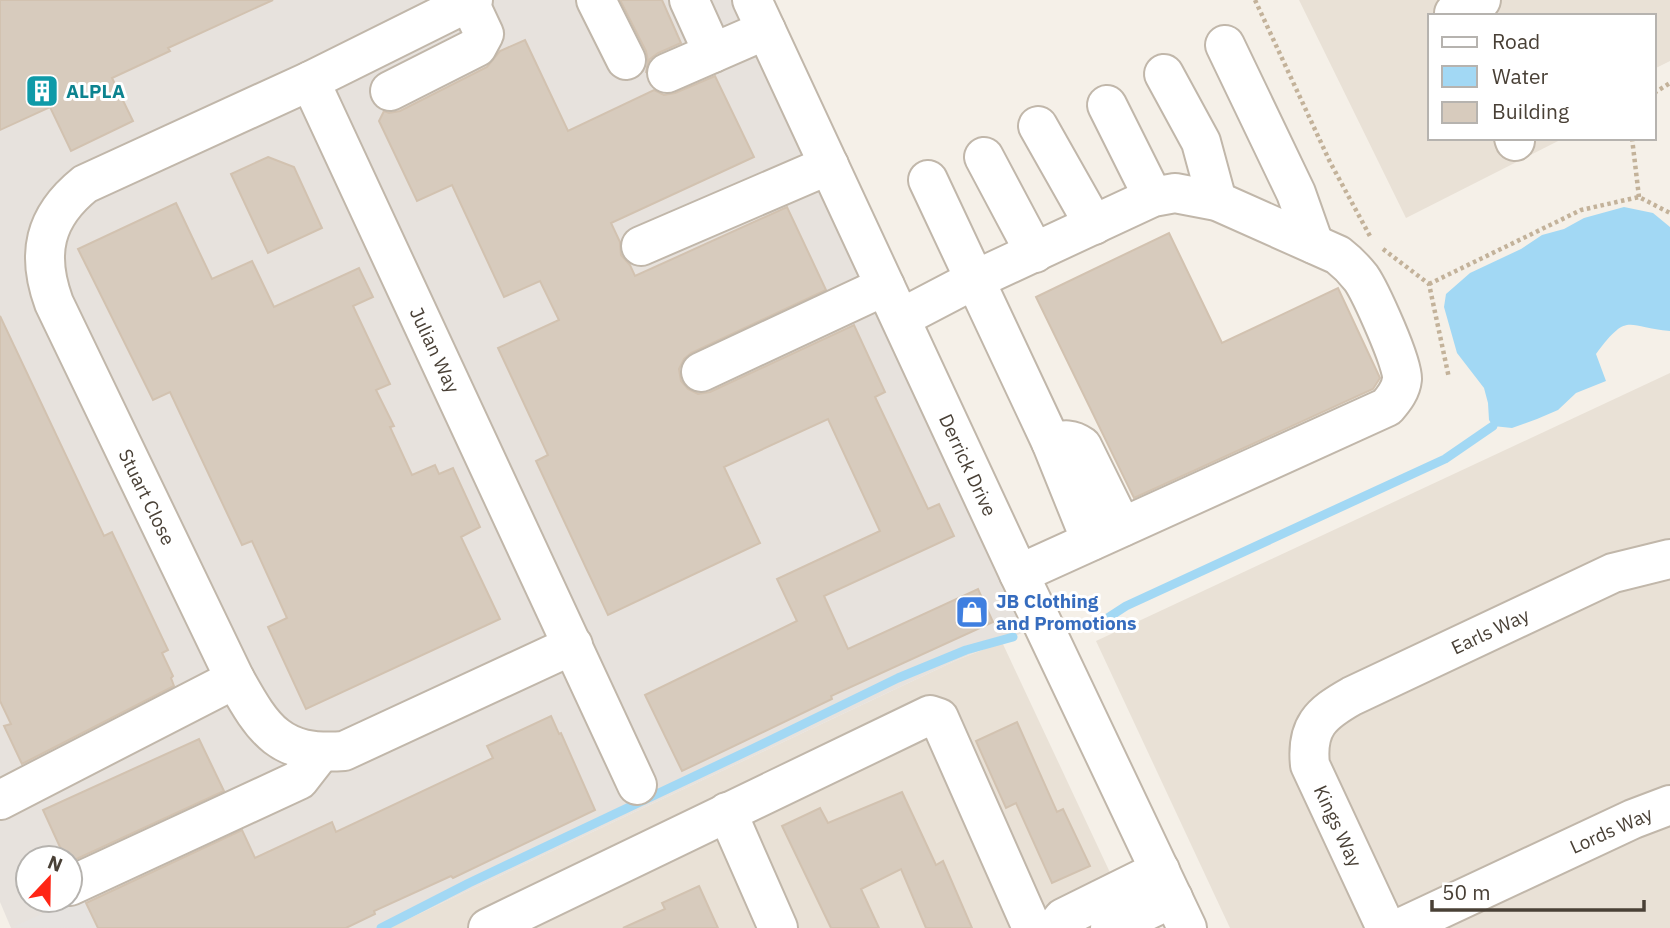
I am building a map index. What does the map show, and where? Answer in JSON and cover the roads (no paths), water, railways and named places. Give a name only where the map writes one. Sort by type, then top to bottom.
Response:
[{"type":"street","points":[[596,0],[626,60]]},
{"type":"street","points":[[689,0],[713,53]]},
{"type":"street","points":[[310,81],[471,1],[484,34],[477,47],[390,91]]},
{"type":"street","points":[[667,73],[713,53],[759,15]]},
{"type":"street","name":"Derrick Drive","points":[[759,15],[1173,899]]},
{"type":"street","points":[[1225,45],[1296,193],[1314,244]]},
{"type":"street","points":[[1164,74],[1201,142],[1217,201]]},
{"type":"street","name":"Julian Way","points":[[310,81],[637,785]]},
{"type":"street","name":"Stuart Close","points":[[310,81],[85,184],[60,208],[45,243],[47,284],[54,303],[235,679],[257,719],[293,747],[320,753],[344,751],[573,645]]},
{"type":"street","points":[[1107,105],[1153,197]]},
{"type":"street","points":[[1038,125],[1094,225]]},
{"type":"street","points":[[984,157],[1035,253]]},
{"type":"street","points":[[641,246],[829,165]]},
{"type":"street","points":[[928,180],[1051,442],[1068,439],[1082,446],[1107,534]]},
{"type":"street","points":[[701,372],[893,302],[976,279],[1153,197],[1175,193],[1217,201],[1338,255],[1350,265],[1363,281],[1400,364],[1403,377],[1397,395],[1387,407],[1019,574]]},
{"type":"street","name":"Earls Way","points":[[1319,722],[1336,705],[1352,696],[1614,573],[1670,559]]},
{"type":"street","points":[[0,800],[235,679]]},
{"type":"street","points":[[488,928],[926,715],[939,718],[1032,928]]},
{"type":"street","name":"Kings Way","points":[[1319,722],[1310,736],[1310,765],[1387,928]]},
{"type":"street","points":[[84,880],[299,780],[320,753]]},
{"type":"street","name":"Lords Way","points":[[1400,928],[1633,818],[1670,805]]},
{"type":"street","points":[[727,812],[778,928]]},
{"type":"street","points":[[1055,928],[1063,918],[1173,899]]},
{"type":"street","points":[[1110,928],[1173,899]]},
{"type":"water","points":[[1624,207],[1653,213],[1670,227],[1670,331],[1636,325],[1622,327],[1615,331],[1596,354],[1606,381],[1576,393],[1558,410],[1537,419],[1512,428],[1493,426],[1489,420],[1484,388],[1457,353],[1444,307],[1446,294],[1470,273],[1521,249],[1542,235],[1564,229],[1584,218]]},
{"type":"waterway","points":[[1100,628],[1106,619],[1126,606],[1445,459],[1493,426]]},
{"type":"waterway","points":[[381,928],[469,883],[898,678],[966,650],[1013,637]]},
{"type":"place","name":"ALPLA","points":[[42,91]]},
{"type":"place","name":"JB Clothing and Promotions","points":[[972,612]]}]
